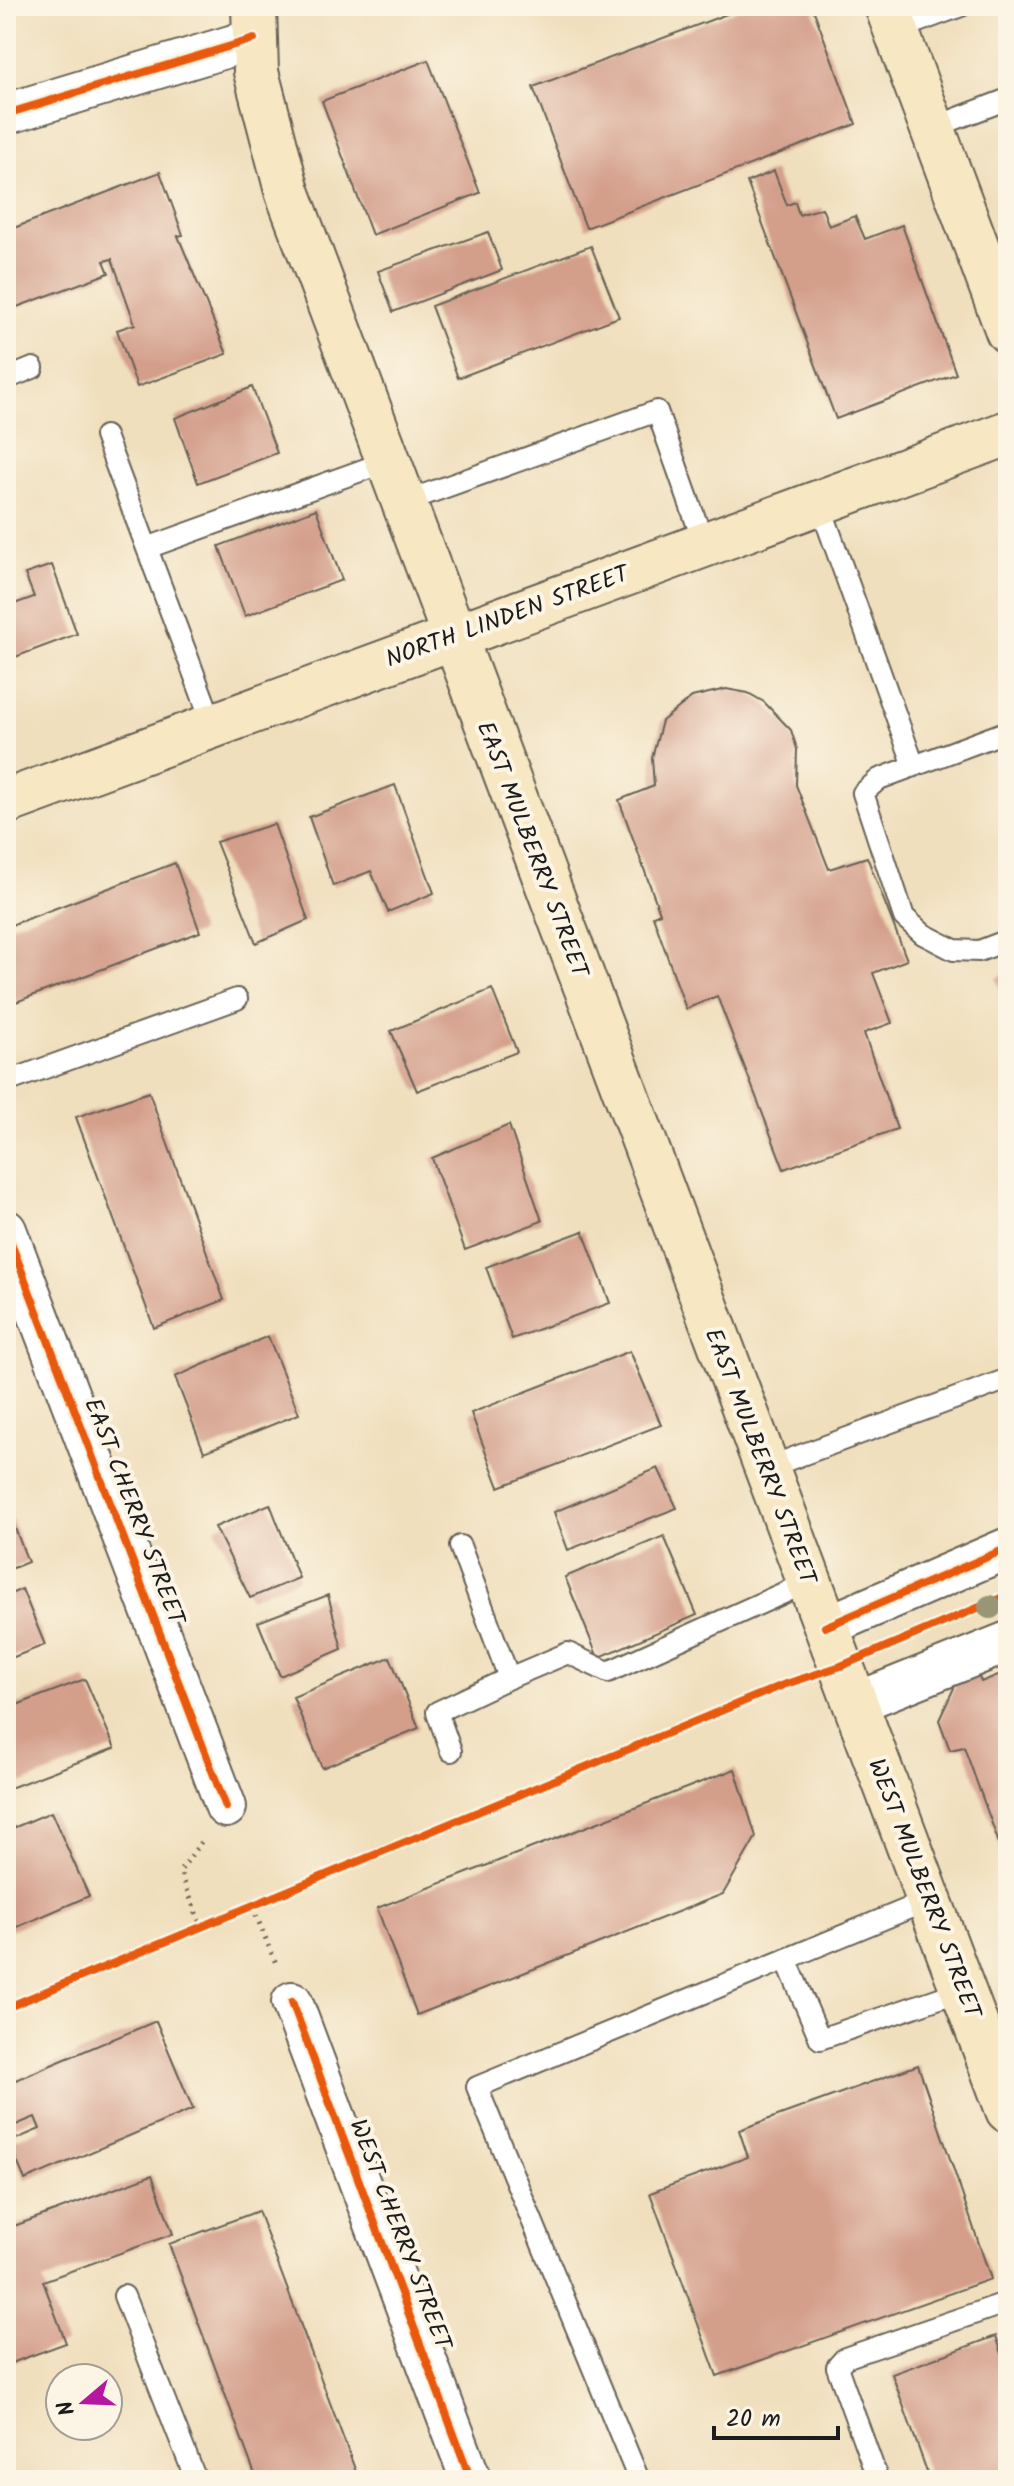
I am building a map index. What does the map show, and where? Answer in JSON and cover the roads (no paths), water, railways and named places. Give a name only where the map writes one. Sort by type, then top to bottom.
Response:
[{"type":"main road","points":[[892,18],[1008,331]]},
{"type":"main road","name":"EAST MULBERRY STREET","points":[[254,23],[266,119],[287,191],[848,1685]]},
{"type":"main road","name":"NORTH LINDEN STREET","points":[[6,802],[1008,433]]},
{"type":"main road","name":"WEST MULBERRY STREET","points":[[848,1685],[1008,2110]]},
{"type":"street","points":[[6,114],[254,23]]},
{"type":"street","name":"EAST CHERRY STREET","points":[[6,1230],[226,1807]]},
{"type":"street","points":[[825,1627],[1008,1548]]},
{"type":"street","points":[[848,1685],[1008,1642]]},
{"type":"street","name":"WEST CHERRY STREET","points":[[292,2002],[471,2480]]},
{"type":"lane","points":[[892,18],[961,6]]},
{"type":"lane","points":[[932,128],[1008,99]]},
{"type":"lane","points":[[6,379],[33,368]]},
{"type":"lane","points":[[404,502],[657,411],[704,544]]},
{"type":"lane","points":[[105,436],[213,725]]},
{"type":"lane","points":[[147,548],[388,461]]},
{"type":"lane","points":[[819,502],[914,766]]},
{"type":"lane","points":[[1008,731],[879,779],[863,793],[904,917],[923,934],[954,950],[979,951],[1008,940]]},
{"type":"lane","points":[[6,1082],[237,999]]},
{"type":"lane","points":[[766,1468],[1008,1379]]},
{"type":"lane","points":[[460,1546],[509,1678]]},
{"type":"lane","points":[[451,1751],[437,1712],[568,1653],[608,1672],[808,1582]]},
{"type":"lane","points":[[639,2480],[477,2087],[929,1900]]},
{"type":"lane","points":[[786,1959],[820,2039],[963,1990]]},
{"type":"lane","points":[[124,2296],[196,2480]]},
{"type":"lane","points":[[878,2480],[837,2367],[845,2358],[1008,2302]]}]
